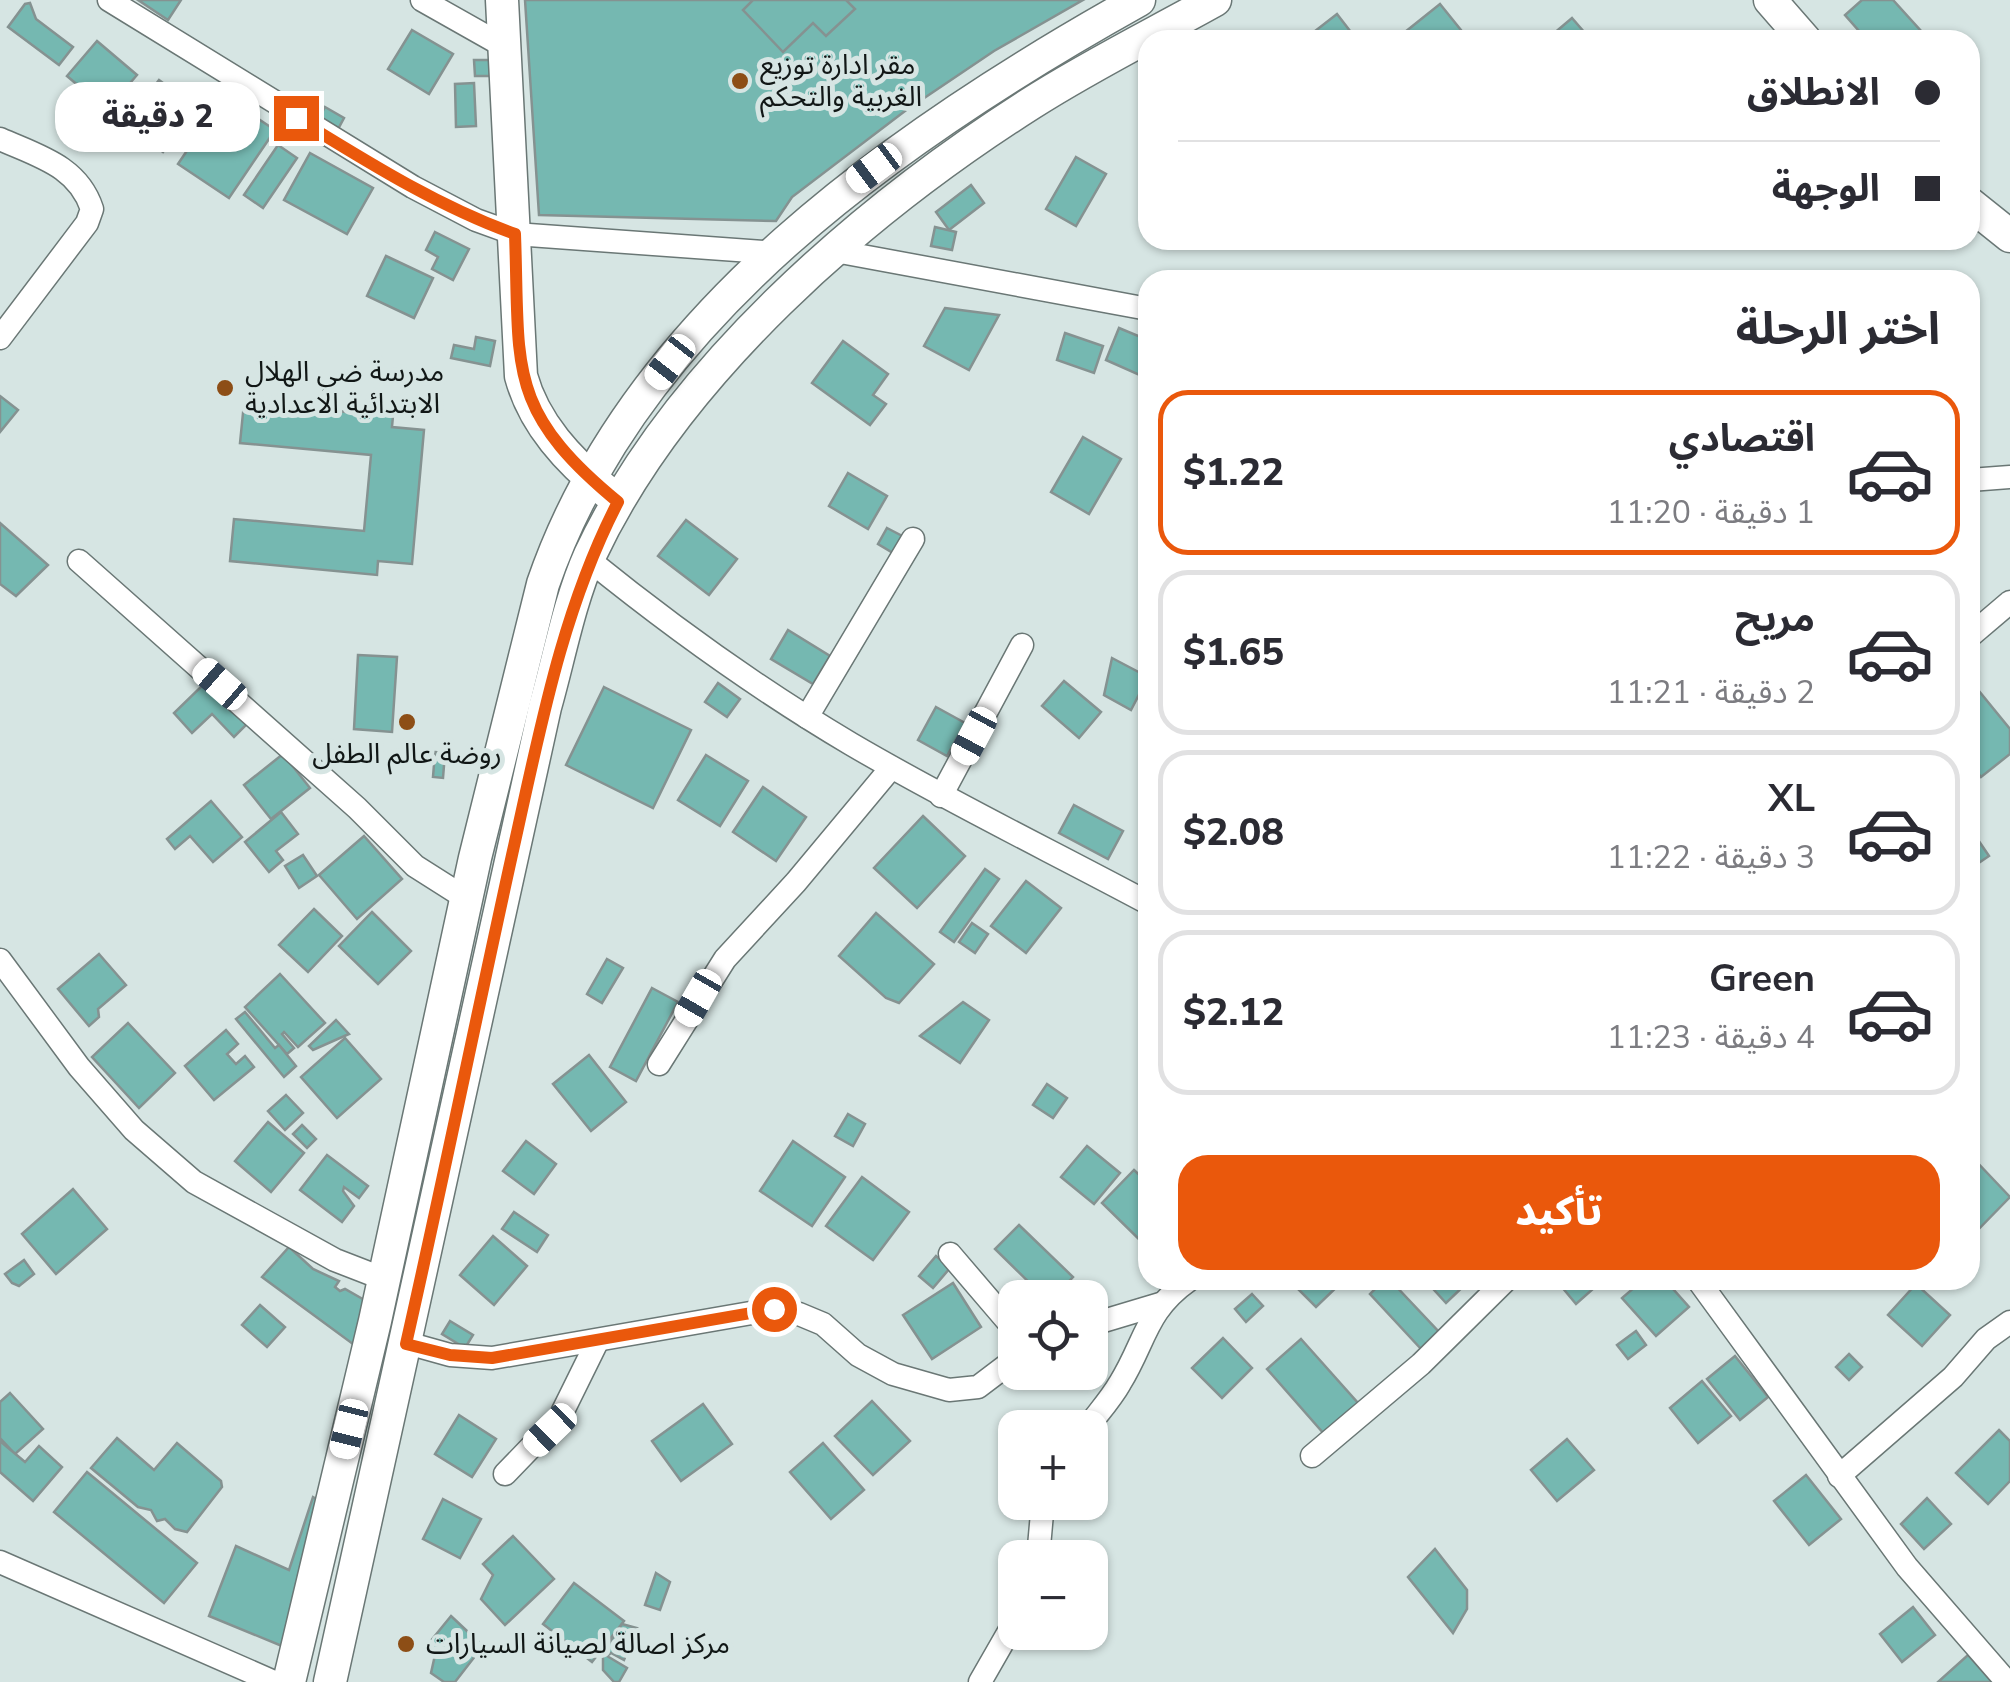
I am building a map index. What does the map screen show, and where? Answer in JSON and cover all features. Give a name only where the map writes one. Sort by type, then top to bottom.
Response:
[{"type":"main road","points":[[502,0],[520,362],[526,394],[543,426],[591,480],[618,502]]},
{"type":"main road","points":[[289,1682],[384,1279],[467,898],[543,584],[556,546],[636,406],[670,362],[776,253],[848,188],[927,128],[1038,56],[1139,0]]},
{"type":"main road","points":[[1162,30],[1215,0]]},
{"type":"main road","points":[[1770,0],[1796,30]]},
{"type":"main road","points":[[330,1682],[491,940],[545,708],[588,559],[618,502],[700,385],[835,250],[950,158],[1032,103],[1138,43]]},
{"type":"main road","points":[[1980,212],[2010,236]]},
{"type":"main road","points":[[543,584],[577,596]]},
{"type":"street","points":[[108,0],[412,187],[476,220],[515,234],[776,253]]},
{"type":"street","points":[[422,0],[507,48]]},
{"type":"street","points":[[0,139],[68,170],[80,183],[92,208],[87,223],[0,338]]},
{"type":"street","points":[[835,250],[1138,306]]},
{"type":"street","points":[[1980,479],[2010,477]]},
{"type":"street","points":[[807,717],[913,538]]},
{"type":"street","points":[[588,559],[694,642],[807,717],[942,796],[1138,898]]},
{"type":"street","points":[[80,560],[357,808],[415,866],[467,898]]},
{"type":"street","points":[[1980,628],[2010,602]]},
{"type":"street","points":[[942,796],[1022,645]]},
{"type":"street","points":[[659,1064],[725,959],[892,768]]},
{"type":"street","points":[[0,960],[79,1067],[134,1130],[194,1182],[335,1260],[384,1279]]},
{"type":"street","points":[[950,1254],[998,1310]]},
{"type":"street","points":[[1100,1410],[1121,1382],[1147,1322],[1177,1290]]},
{"type":"street","points":[[1312,1456],[1421,1364],[1496,1290]]},
{"type":"street","points":[[1705,1290],[1906,1567],[2007,1682]]},
{"type":"street","points":[[1108,1320],[1160,1304]]},
{"type":"street","points":[[406,1344],[482,1358],[597,1342],[774,1309],[823,1324],[858,1355],[892,1374],[948,1390],[978,1387],[998,1371]]},
{"type":"street","points":[[1839,1476],[1952,1377],[1986,1338],[2010,1322]]},
{"type":"street","points":[[505,1474],[560,1417],[597,1342]]},
{"type":"street","points":[[0,1562],[274,1682]]},
{"type":"street","points":[[980,1682],[998,1650]]},
{"type":"building","points":[[138,0],[181,0],[168,20]]},
{"type":"building","name":"مقر ادارة توزيع الغربية والتحكم","points":[[525,0],[1083,0],[994,51],[905,111],[792,197],[776,221],[539,215]]},
{"type":"building","points":[[753,0],[846,0],[855,9],[826,36],[813,23],[783,52],[743,10]]},
{"type":"building","points":[[1862,0],[1893,0],[1920,30],[1858,30],[1845,15]]},
{"type":"building","points":[[30,3],[36,19],[73,47],[59,65],[8,27],[25,4]]},
{"type":"building","points":[[1440,4],[1461,30],[1408,30]]},
{"type":"building","points":[[1337,14],[1349,30],[1316,30]]},
{"type":"building","points":[[1572,18],[1582,30],[1558,30]]},
{"type":"building","points":[[412,30],[453,54],[429,94],[388,69]]},
{"type":"building","points":[[97,41],[137,75],[107,110],[67,76]]},
{"type":"building","points":[[474,60],[497,60],[497,76],[475,76]]},
{"type":"building","points":[[159,80],[196,108],[163,152],[126,124]]},
{"type":"building","points":[[474,83],[476,126],[456,127],[455,84]]},
{"type":"building","points":[[224,96],[275,130],[229,198],[178,164]]},
{"type":"building","points":[[325,107],[344,118],[337,131],[318,120]]},
{"type":"building","points":[[278,145],[297,158],[263,208],[244,195]]},
{"type":"building","points":[[310,153],[373,188],[347,234],[284,200]]},
{"type":"building","points":[[1076,157],[1106,174],[1076,226],[1046,209]]},
{"type":"building","points":[[971,185],[984,203],[949,230],[936,212]]},
{"type":"building","points":[[935,227],[956,232],[952,250],[931,246]]},
{"type":"building","points":[[435,232],[469,249],[453,280],[432,269],[438,257],[426,250]]},
{"type":"building","points":[[386,256],[433,278],[414,318],[367,296]]},
{"type":"building","points":[[945,308],[999,315],[969,370],[924,346]]},
{"type":"building","points":[[1119,328],[1138,336],[1138,374],[1106,360]]},
{"type":"building","points":[[1065,333],[1103,346],[1094,373],[1057,360]]},
{"type":"building","points":[[476,337],[495,341],[490,366],[451,358],[454,345],[474,349]]},
{"type":"building","points":[[843,341],[888,374],[873,395],[886,404],[870,425],[812,383]]},
{"type":"building","points":[[0,396],[18,410],[0,432]]},
{"type":"building","points":[[244,403],[393,416],[392,427],[424,430],[412,564],[378,561],[377,575],[230,561],[234,519],[364,531],[371,455],[240,443]]},
{"type":"building","points":[[1083,437],[1121,459],[1089,514],[1051,492]]},
{"type":"building","points":[[848,473],[887,496],[868,529],[829,506]]},
{"type":"building","points":[[686,520],[737,559],[709,595],[658,556]]},
{"type":"building","points":[[0,523],[48,565],[16,596],[0,584]]},
{"type":"building","points":[[887,528],[908,539],[898,556],[878,544]]},
{"type":"building","points":[[788,630],[830,656],[813,684],[771,659]]},
{"type":"building","points":[[358,655],[397,657],[392,732],[354,729]]},
{"type":"building","points":[[1112,658],[1138,672],[1138,696],[1131,710],[1104,695]]},
{"type":"building","points":[[207,681],[248,723],[234,737],[212,714],[192,733],[174,713]]},
{"type":"building","points":[[1064,681],[1101,712],[1079,738],[1042,706]]},
{"type":"building","points":[[718,683],[740,699],[727,717],[705,702]]},
{"type":"building","points":[[604,687],[691,730],[653,808],[566,765]]},
{"type":"building","points":[[1980,692],[2010,729],[2010,754],[1981,777]]},
{"type":"building","points":[[936,707],[965,723],[947,756],[918,740]]},
{"type":"building","points":[[435,752],[445,753],[443,778],[433,777]]},
{"type":"building","points":[[283,754],[310,788],[271,819],[244,785]]},
{"type":"building","points":[[706,755],[748,781],[720,826],[678,800]]},
{"type":"building","points":[[763,787],[806,817],[776,861],[733,832]]},
{"type":"building","points":[[211,801],[242,837],[213,862],[190,836],[175,849],[167,839]]},
{"type":"building","points":[[1074,805],[1123,831],[1108,859],[1059,833]]},
{"type":"building","points":[[281,812],[298,834],[276,851],[283,860],[269,872],[245,842]]},
{"type":"building","points":[[923,816],[965,856],[917,908],[874,868]]},
{"type":"building","points":[[364,836],[402,879],[357,919],[319,875]]},
{"type":"building","points":[[1980,843],[1989,856],[1980,862]]},
{"type":"building","points":[[303,855],[317,876],[299,888],[285,866]]},
{"type":"building","points":[[985,869],[999,879],[954,942],[940,932]]},
{"type":"building","points":[[1026,881],[1061,908],[1026,953],[991,926]]},
{"type":"building","points":[[314,909],[342,936],[308,972],[279,945]]},
{"type":"building","points":[[372,912],[411,951],[378,984],[339,946]]},
{"type":"building","points":[[876,913],[934,964],[899,1003],[886,998],[839,956]]},
{"type":"building","points":[[972,923],[988,934],[975,953],[959,942]]},
{"type":"building","points":[[99,954],[126,985],[98,1009],[99,1017],[89,1026],[58,989]]},
{"type":"building","points":[[607,959],[623,968],[602,1003],[587,994]]},
{"type":"building","points":[[280,974],[325,1023],[298,1047],[284,1032],[294,1048],[287,1054],[245,1007]]},
{"type":"building","points":[[652,988],[678,1002],[636,1081],[610,1067]]},
{"type":"building","points":[[963,1002],[989,1020],[960,1063],[920,1036]]},
{"type":"building","points":[[245,1012],[296,1066],[284,1077],[236,1019]]},
{"type":"building","points":[[336,1020],[349,1034],[313,1050],[309,1046]]},
{"type":"building","points":[[128,1023],[175,1073],[139,1108],[92,1057]]},
{"type":"building","points":[[226,1030],[238,1044],[227,1054],[236,1064],[245,1056],[254,1067],[214,1100],[185,1066]]},
{"type":"building","points":[[345,1038],[381,1079],[337,1118],[301,1077]]},
{"type":"building","points":[[589,1055],[626,1102],[591,1131],[553,1084]]},
{"type":"building","points":[[1047,1084],[1067,1098],[1053,1118],[1033,1105]]},
{"type":"building","points":[[286,1095],[303,1113],[285,1130],[268,1111]]},
{"type":"building","points":[[848,1114],[865,1124],[853,1146],[835,1136]]},
{"type":"building","points":[[268,1122],[304,1153],[271,1192],[235,1161]]},
{"type":"building","points":[[302,1125],[316,1139],[307,1148],[293,1134]]},
{"type":"building","points":[[526,1141],[556,1164],[534,1194],[503,1171]]},
{"type":"building","points":[[793,1141],[845,1177],[812,1226],[760,1191]]},
{"type":"building","points":[[1087,1146],[1120,1173],[1094,1204],[1061,1177]]},
{"type":"building","points":[[327,1155],[368,1186],[359,1198],[344,1187],[354,1206],[342,1222],[300,1190]]},
{"type":"building","points":[[1980,1165],[2010,1197],[1980,1228]]},
{"type":"building","points":[[1134,1170],[1138,1174],[1138,1238],[1102,1203]]},
{"type":"building","points":[[862,1177],[909,1212],[873,1260],[826,1226]]},
{"type":"building","points":[[73,1189],[107,1229],[56,1274],[22,1234]]},
{"type":"building","points":[[514,1212],[548,1235],[537,1252],[502,1229]]},
{"type":"building","points":[[1019,1225],[1073,1277],[1027,1280],[995,1249]]},
{"type":"building","points":[[493,1236],[527,1266],[494,1305],[460,1275]]},
{"type":"building","points":[[289,1247],[313,1269],[339,1281],[335,1287],[340,1291],[345,1289],[368,1302],[357,1347],[262,1277]]},
{"type":"building","points":[[936,1256],[950,1268],[933,1288],[919,1276]]},
{"type":"building","points":[[24,1260],[34,1274],[19,1286],[5,1274]]},
{"type":"building","points":[[953,1283],[981,1327],[932,1359],[903,1315]]},
{"type":"building","points":[[1299,1290],[1334,1290],[1316,1307]]},
{"type":"building","points":[[1374,1290],[1399,1290],[1440,1333],[1422,1350],[1370,1294]]},
{"type":"building","points":[[1434,1290],[1460,1290],[1446,1303]]},
{"type":"building","points":[[1564,1290],[1592,1290],[1576,1304]]},
{"type":"building","points":[[1631,1290],[1674,1290],[1689,1307],[1656,1336],[1622,1298]]},
{"type":"building","points":[[1911,1290],[1923,1290],[1950,1315],[1922,1346],[1888,1315]]},
{"type":"building","points":[[1252,1294],[1263,1306],[1246,1322],[1235,1309]]},
{"type":"building","points":[[260,1305],[285,1327],[267,1347],[242,1325]]},
{"type":"building","points":[[450,1321],[473,1335],[465,1348],[442,1334]]},
{"type":"building","points":[[1636,1331],[1646,1345],[1628,1359],[1617,1345]]},
{"type":"building","points":[[1223,1338],[1252,1368],[1222,1398],[1192,1368]]},
{"type":"building","points":[[1301,1339],[1366,1412],[1332,1443],[1267,1369]]},
{"type":"building","points":[[1849,1354],[1862,1367],[1849,1380],[1836,1367]]},
{"type":"building","points":[[1735,1356],[1768,1397],[1740,1420],[1707,1379]]},
{"type":"building","points":[[1702,1381],[1731,1416],[1698,1443],[1670,1408]]},
{"type":"building","points":[[10,1393],[43,1429],[15,1454],[0,1438],[0,1402]]},
{"type":"building","points":[[872,1401],[910,1441],[873,1475],[835,1436]]},
{"type":"building","points":[[703,1404],[732,1444],[681,1481],[652,1441]]},
{"type":"building","points":[[459,1415],[496,1439],[472,1477],[435,1454]]},
{"type":"building","points":[[1999,1430],[2010,1441],[2010,1481],[1988,1504],[1956,1473]]},
{"type":"building","points":[[117,1438],[154,1470],[177,1443],[221,1481],[222,1487],[187,1532],[175,1529],[165,1519],[157,1521],[151,1510],[138,1507],[91,1468]]},
{"type":"building","points":[[1567,1439],[1594,1470],[1557,1501],[1531,1470]]},
{"type":"building","points":[[0,1441],[25,1462],[39,1446],[62,1467],[33,1501],[0,1472]]},
{"type":"building","points":[[823,1443],[864,1490],[831,1519],[790,1472]]},
{"type":"building","points":[[87,1472],[197,1563],[164,1603],[54,1512]]},
{"type":"building","points":[[1806,1475],[1841,1519],[1809,1545],[1774,1501]]},
{"type":"building","points":[[313,1497],[327,1505],[282,1646],[209,1616],[236,1546],[289,1570]]},
{"type":"building","points":[[1927,1498],[1951,1524],[1924,1549],[1901,1524]]},
{"type":"building","points":[[443,1499],[481,1519],[460,1558],[423,1539]]},
{"type":"building","points":[[513,1536],[554,1579],[505,1625],[481,1599],[493,1575],[483,1564]]},
{"type":"building","points":[[1435,1549],[1467,1590],[1467,1609],[1453,1633],[1408,1577]]},
{"type":"building","points":[[656,1573],[670,1582],[660,1610],[645,1605]]},
{"type":"building","points":[[574,1583],[624,1621],[592,1662],[543,1624]]},
{"type":"building","points":[[1913,1607],[1935,1635],[1902,1662],[1880,1634]]},
{"type":"building","points":[[451,1616],[483,1646],[455,1682],[444,1682],[431,1673],[435,1655],[425,1648]]},
{"type":"building","points":[[622,1624],[637,1628],[624,1660],[611,1653],[607,1656],[627,1668],[619,1682],[614,1682],[603,1670],[603,1653]]},
{"type":"building","points":[[1968,1655],[1992,1682],[1938,1682]]},
{"type":"place","name":"مقر ادارة توزيع الغربية والتحكم","points":[[740,81]]},
{"type":"place","name":"مدرسة ضي الهلال الابتدائية الاعدادية","points":[[225,388]]},
{"type":"place","name":"روضة عالم الطفل","points":[[407,722]]},
{"type":"place","name":"مركز اصالة لصيانة السيارات","points":[[406,1644]]},
{"type":"route","points":[[296,118],[412,187],[476,220],[515,234],[520,362],[526,394],[543,426],[567,456],[618,502],[588,559],[545,708],[491,940],[406,1344],[450,1355],[492,1358],[774,1309]]}]
